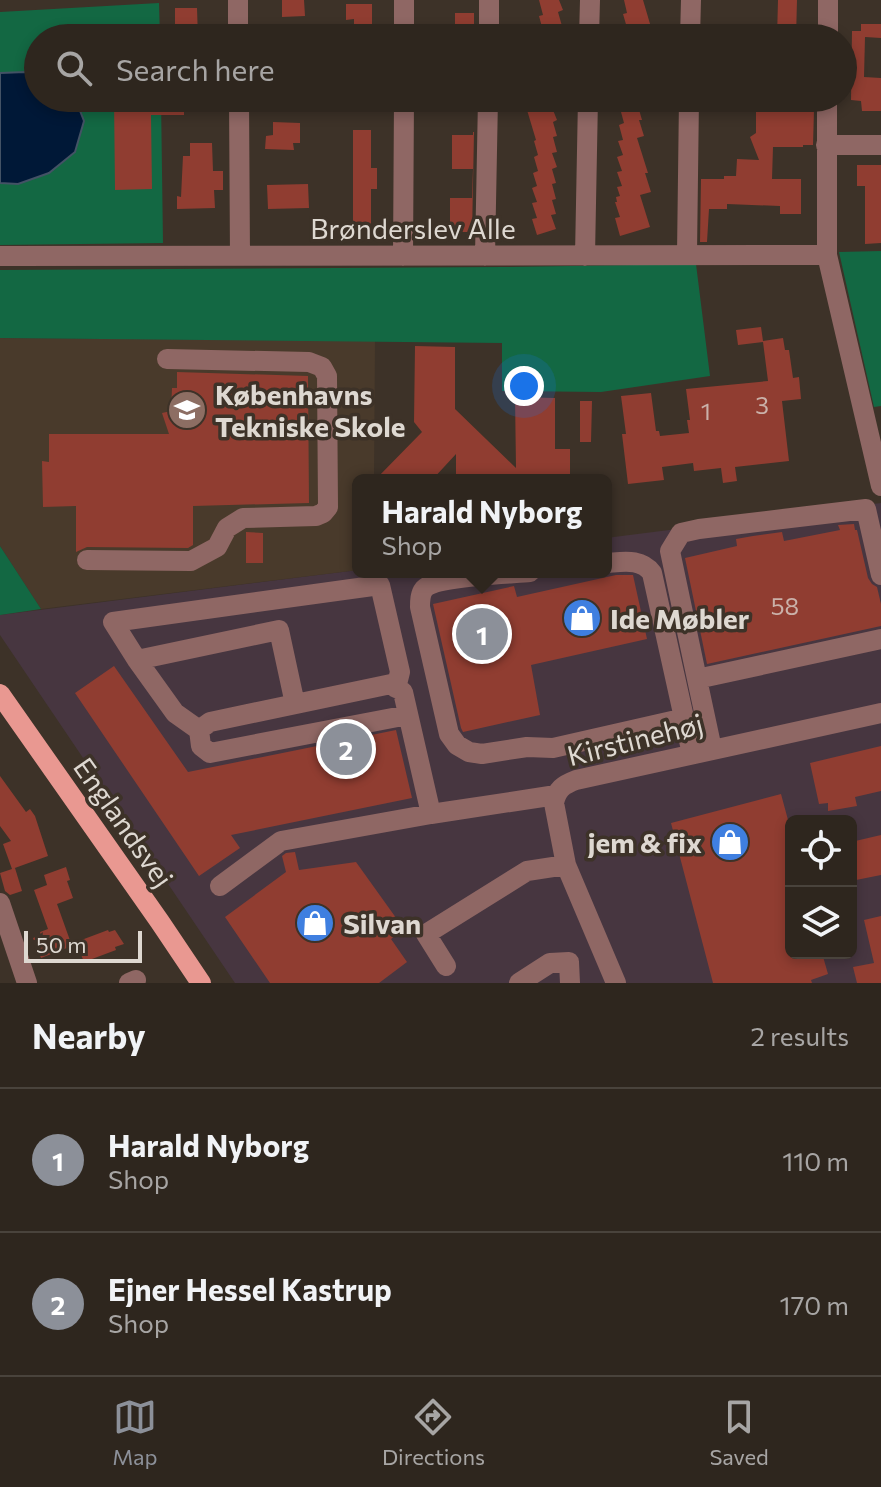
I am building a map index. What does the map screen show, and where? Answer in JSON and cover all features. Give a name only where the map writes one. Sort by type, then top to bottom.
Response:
[{"type":"main road","name":"Englandsvej","points":[[0,694],[201,983]]},
{"type":"street","points":[[238,0],[238,24]]},
{"type":"street","points":[[404,0],[404,24]]},
{"type":"street","points":[[489,0],[489,24]]},
{"type":"street","points":[[589,24],[590,0]]},
{"type":"street","points":[[690,24],[691,0]]},
{"type":"street","points":[[828,0],[828,24]]},
{"type":"street","points":[[239,112],[240,256]]},
{"type":"street","points":[[403,256],[404,112]]},
{"type":"street","points":[[485,256],[488,112]]},
{"type":"street","points":[[585,256],[588,112]]},
{"type":"street","points":[[687,254],[689,112]]},
{"type":"street","points":[[827,112],[827,255],[881,486]]},
{"type":"street","points":[[826,145],[881,145]]},
{"type":"street","name":"Brønderslev Alle","points":[[0,256],[827,255]]},
{"type":"street","points":[[87,560],[191,561],[217,547],[227,528],[243,518],[316,516],[328,507],[327,376],[322,367],[309,362],[167,359]]},
{"type":"street","points":[[702,751],[697,679],[670,551],[681,533],[866,509],[881,575]]},
{"type":"street","points":[[612,563],[644,564],[649,568],[685,718],[702,751]]},
{"type":"street","points":[[473,578],[435,582],[421,594],[420,607],[449,734],[457,745],[475,754],[527,747],[553,748],[685,718]]},
{"type":"street","points":[[396,688],[400,672],[380,585],[113,622],[175,713],[199,730],[201,746],[210,753],[408,715]]},
{"type":"street","points":[[137,660],[279,630],[295,704]]},
{"type":"street","points":[[697,679],[881,639]]},
{"type":"street","points":[[199,730],[210,722],[391,684],[403,692],[431,814]]},
{"type":"street","name":"Kirstinehøj","points":[[616,983],[566,865],[554,803],[563,785],[702,751],[881,713]]},
{"type":"street","points":[[220,886],[281,841],[556,795]]},
{"type":"street","points":[[446,966],[426,934],[527,871],[566,865]]},
{"type":"street","points":[[0,903],[27,983]]},
{"type":"street","points":[[519,983],[550,963],[569,962],[599,942]]},
{"type":"street","points":[[569,962],[570,983]]},
{"type":"shaded area","name":"Københavns Tekniske Skole","points":[[0,338],[375,341],[374,474],[352,474],[352,571],[41,609],[0,546]]},
{"type":"shaded area","points":[[881,503],[881,983],[235,983],[0,635],[0,615],[352,571],[352,578],[612,578],[612,537]]},
{"type":"green space","points":[[159,3],[160,24],[24,24],[24,112],[161,112],[163,243],[0,245],[0,12]]},
{"type":"green space","points":[[881,251],[881,406],[874,407],[839,252]]},
{"type":"green space","points":[[696,264],[710,376],[601,392],[502,391],[502,343],[0,338],[0,270]]},
{"type":"green space","points":[[0,546],[41,609],[0,615]]},
{"type":"water","points":[[24,72],[24,112],[80,112],[84,121],[75,152],[49,173],[18,184],[0,183],[0,73]]},
{"type":"building","points":[[282,0],[304,0],[305,16],[282,17]]},
{"type":"building","points":[[539,0],[559,0],[563,10],[558,12],[561,24],[541,24],[539,16],[543,15]]},
{"type":"building","points":[[624,0],[643,0],[650,24],[626,24],[623,14],[627,13]]},
{"type":"building","points":[[778,0],[797,0],[796,24],[777,24]]},
{"type":"building","points":[[346,4],[372,4],[372,24],[354,24],[354,19],[346,20]]},
{"type":"building","points":[[175,8],[197,8],[198,24],[175,24]]},
{"type":"building","points":[[455,13],[474,13],[474,24],[455,24]]},
{"type":"building","points":[[861,24],[881,24],[881,38],[865,37],[864,77],[881,78],[881,111],[862,111],[861,101],[857,101],[857,31],[861,31]]},
{"type":"building","points":[[114,112],[184,112],[184,115],[151,115],[152,189],[115,190]]},
{"type":"building","points":[[528,112],[554,112],[557,136],[553,137],[557,152],[552,153],[557,167],[552,169],[556,199],[552,200],[556,214],[551,215],[556,229],[537,235],[532,219],[537,218],[532,203],[537,202],[532,188],[537,186],[533,173],[538,171],[534,157],[538,155]]},
{"type":"building","points":[[621,112],[640,112],[644,136],[637,138],[651,192],[640,195],[650,227],[620,236],[615,218],[620,217],[615,202],[616,197],[620,196],[617,187],[622,186],[617,172],[622,171],[617,157],[623,155],[618,141],[623,140],[619,125],[624,123]]},
{"type":"building","points":[[756,112],[814,112],[813,145],[773,147],[772,179],[801,179],[801,214],[780,214],[780,206],[727,204],[727,209],[709,209],[707,242],[700,242],[701,179],[736,176],[737,159],[759,160],[750,137],[756,133]]},
{"type":"building","points":[[273,122],[300,123],[300,143],[293,143],[294,150],[265,149],[266,136],[273,135]]},
{"type":"building","points":[[353,130],[371,130],[371,168],[377,168],[377,189],[371,189],[371,227],[353,227]]},
{"type":"building","points":[[474,132],[472,235],[471,232],[450,232],[450,198],[472,198],[473,169],[452,169],[452,135],[473,135]]},
{"type":"building","points":[[190,143],[212,143],[213,171],[223,171],[223,190],[214,190],[215,208],[177,209],[177,196],[181,197],[183,156],[190,156]]},
{"type":"building","points":[[857,165],[881,165],[881,243],[865,244],[865,186],[857,186]]},
{"type":"building","points":[[308,184],[309,208],[268,209],[267,185]]},
{"type":"building","points":[[761,327],[763,341],[783,338],[785,350],[789,350],[793,378],[799,377],[801,399],[782,401],[789,461],[735,467],[737,481],[723,483],[721,468],[694,471],[693,463],[662,467],[664,480],[628,484],[621,396],[651,393],[656,431],[660,436],[689,433],[686,389],[768,381],[763,342],[738,345],[736,330]]},
{"type":"building","points":[[415,346],[455,347],[455,409],[516,468],[515,397],[555,398],[555,449],[570,449],[570,474],[456,474],[456,454],[438,474],[381,474],[422,432],[414,422]]},
{"type":"building","points":[[177,372],[308,376],[309,503],[193,506],[193,545],[188,548],[87,547],[76,552],[76,506],[43,507],[42,461],[49,462],[49,434],[169,434],[162,413],[171,411],[172,388],[177,388]]},
{"type":"building","points":[[580,401],[592,401],[591,442],[580,442]]},
{"type":"building","points":[[854,524],[868,578],[877,587],[881,626],[707,664],[685,558],[737,546],[736,539],[782,532],[784,541],[840,530],[838,525]]},
{"type":"building","points":[[246,532],[263,533],[263,563],[246,563]]},
{"type":"building","points":[[633,575],[647,639],[531,665],[540,715],[463,732],[433,604],[514,586],[517,597],[612,576]]},
{"type":"building","points":[[114,666],[188,772],[396,730],[412,798],[231,835],[240,848],[199,876],[75,693]]},
{"type":"building","points":[[881,746],[881,791],[855,797],[857,806],[828,811],[828,803],[819,804],[810,763]]},
{"type":"building","points":[[0,776],[26,812],[30,809],[35,816],[48,856],[12,869],[3,844],[11,841],[0,826]]},
{"type":"building","points":[[781,794],[787,815],[785,959],[824,959],[828,974],[811,980],[812,983],[713,983],[671,823]]},
{"type":"building","points":[[881,835],[881,875],[857,880],[857,841]]},
{"type":"building","name":"Silvan","points":[[295,852],[299,870],[356,862],[404,929],[391,939],[407,962],[379,983],[270,983],[225,917],[286,872],[282,856]]},
{"type":"building","points":[[66,867],[73,898],[57,904],[72,946],[41,958],[33,938],[48,929],[34,890],[47,885],[44,875]]},
{"type":"building","points":[[15,868],[22,891],[10,895],[5,891],[0,873]]},
{"type":"building","points":[[881,916],[881,983],[857,983],[853,967],[874,963],[864,920]]},
{"type":"building","points":[[115,930],[124,944],[84,962],[76,942]]},
{"type":"place","name":"Københavns Tekniske Skole","points":[[187,410]]},
{"type":"place","name":"Ide Møbler","points":[[582,618]]},
{"type":"place","name":"Harald Nyborg","points":[[482,634]]},
{"type":"place","name":"Ejner Hessel Kastrup","points":[[346,749]]},
{"type":"place","name":"jem & fix","points":[[730,842]]},
{"type":"place","name":"Silvan","points":[[315,923]]}]
